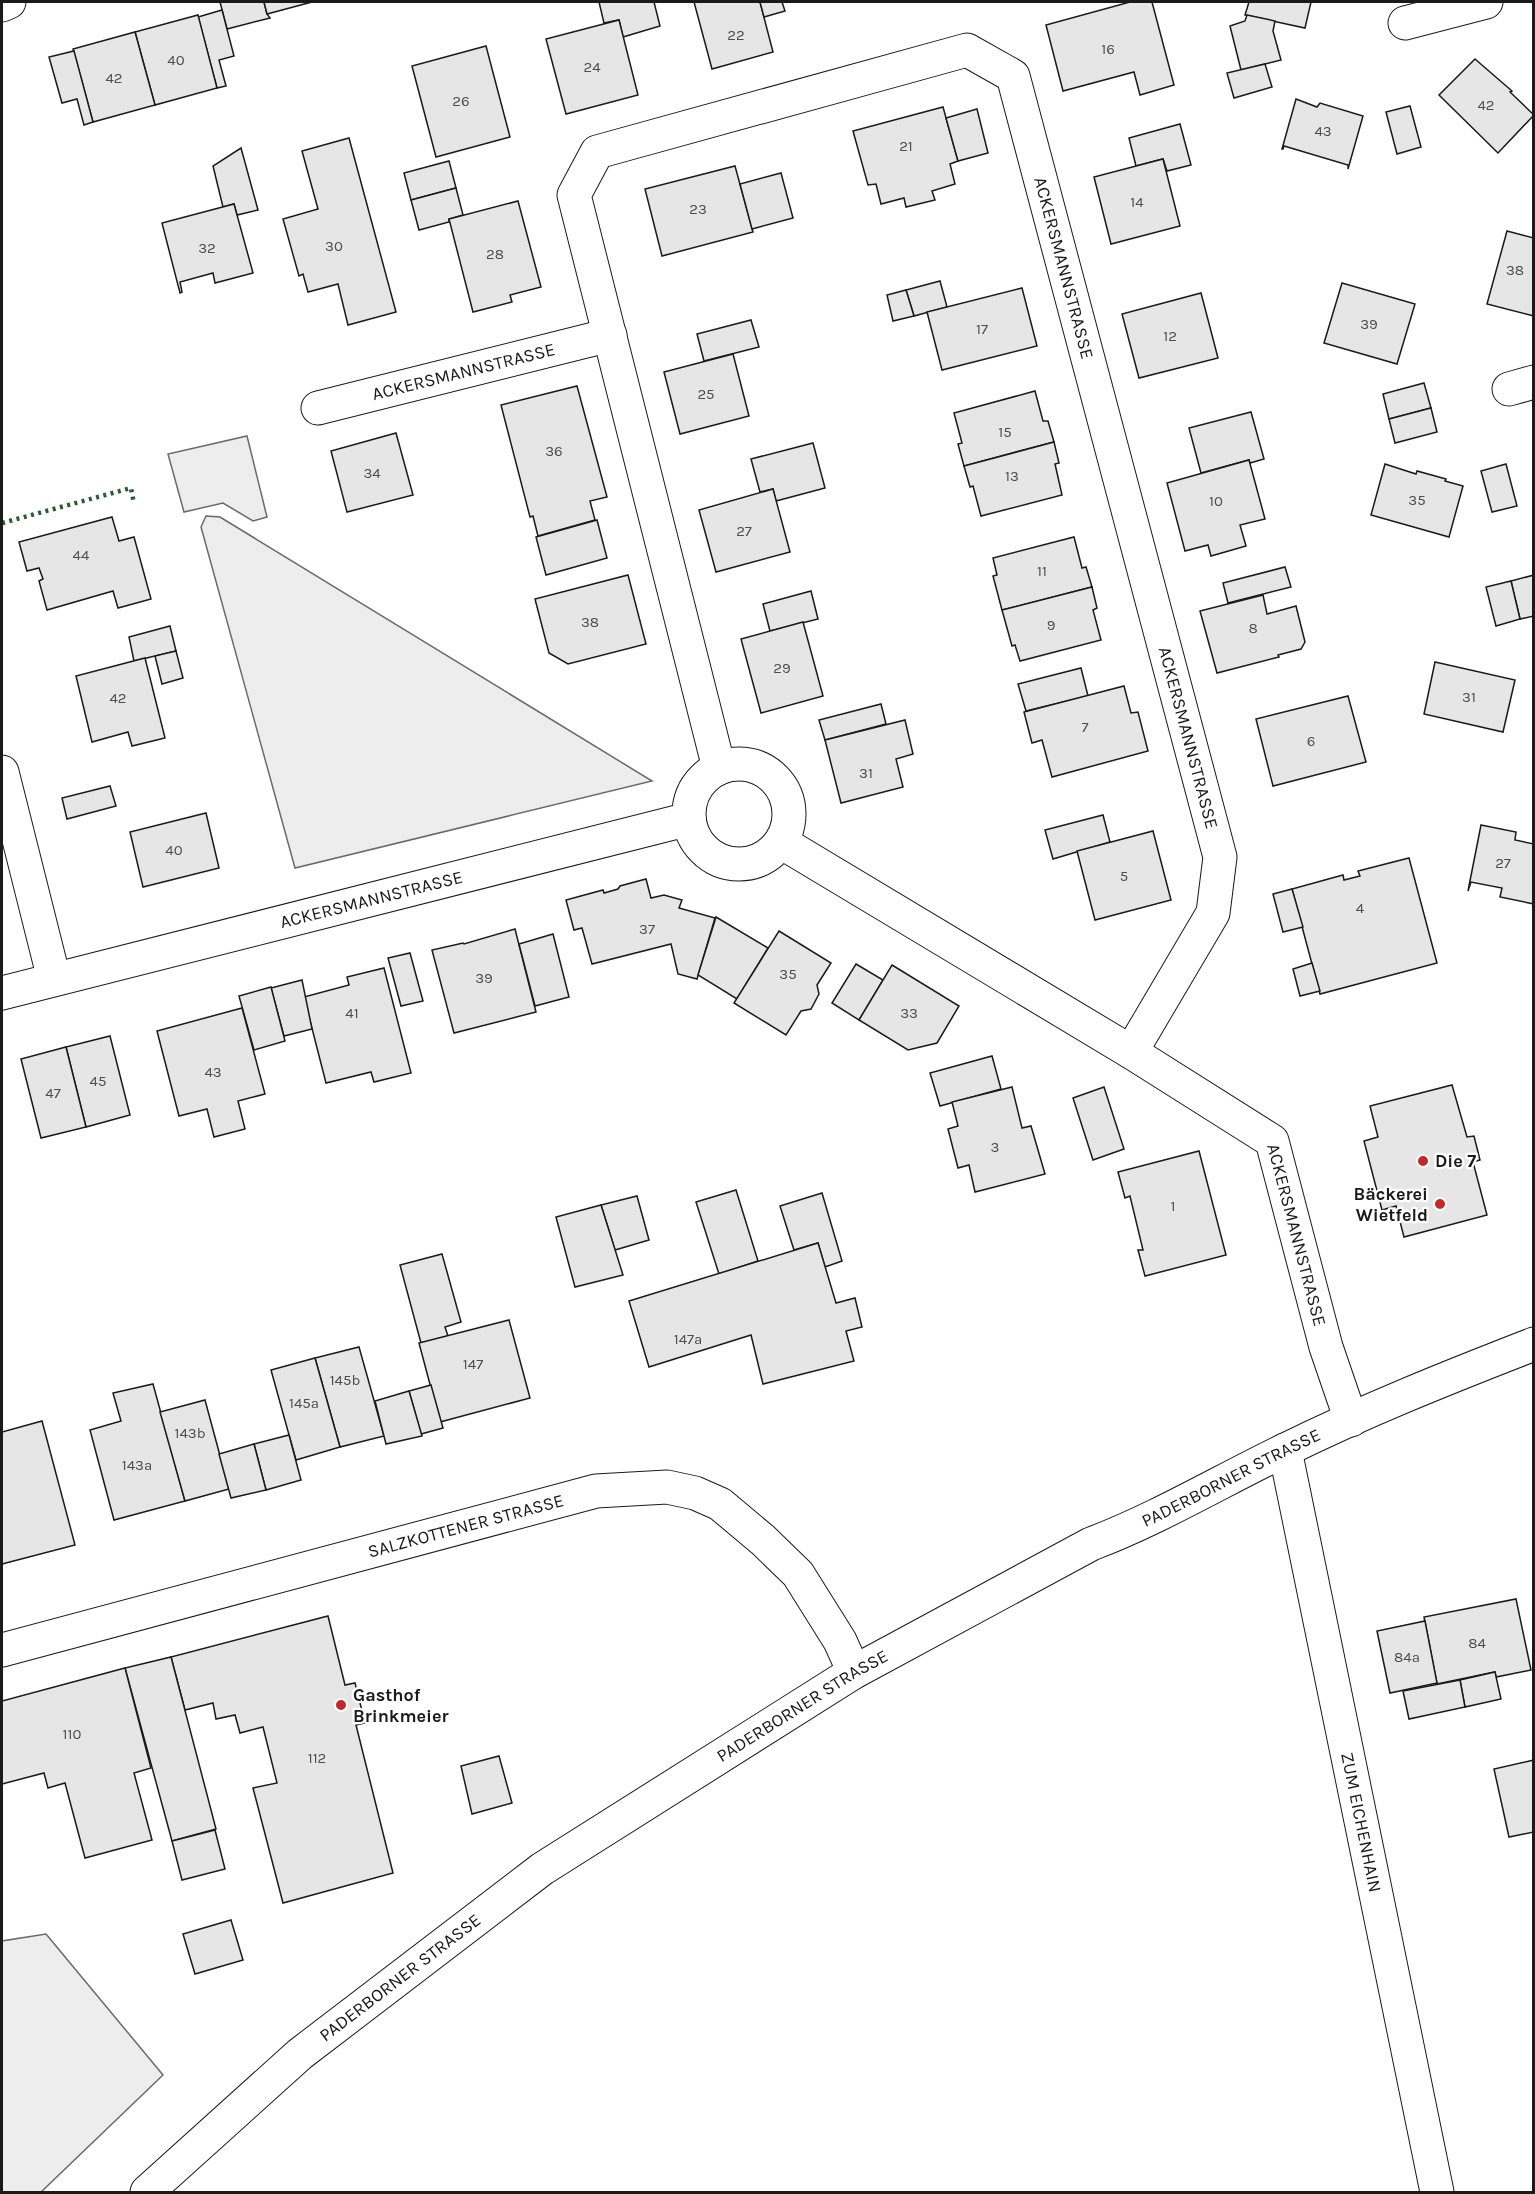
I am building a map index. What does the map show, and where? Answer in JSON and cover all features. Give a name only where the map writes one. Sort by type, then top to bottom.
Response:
[{"type":"street","points":[[2,5],[9,2]]},
{"type":"street","points":[[1405,23],[1486,2]]},
{"type":"street","name":"ACKERSMANNSTRASSE","points":[[719,768],[574,195],[597,152],[967,50],[1013,76],[1220,857],[1213,913],[1131,1052]]},
{"type":"street","name":"ACKERSMANNSTRASSE","points":[[318,408],[610,335]]},
{"type":"street","points":[[740,764],[757,767],[780,784],[788,800],[789,818],[781,842],[763,858],[734,864],[720,860],[705,850],[693,836],[689,819],[689,804],[695,789],[704,777],[719,768],[740,764]]},
{"type":"street","points":[[2,772],[54,979]]},
{"type":"street","name":"ACKERSMANNSTRASSE","points":[[2,993],[689,819]]},
{"type":"street","name":"ACKERSMANNSTRASSE","points":[[781,842],[1131,1052],[1272,1141],[1326,1347],[1351,1420]]},
{"type":"street","name":"PADERBORNER STRASSE","points":[[147,2193],[300,2054],[542,1869],[854,1672],[1090,1544],[1127,1530],[1285,1450],[1414,1391],[1533,1344]]},
{"type":"street","name":"ZUM EICHENHAIN","points":[[1285,1450],[1437,2193]]},
{"type":"street","name":"SALZKOTTENER STRASSE","points":[[2,1650],[596,1491],[667,1487],[695,1493],[720,1504],[791,1567],[798,1574],[840,1641],[854,1672]]},
{"type":"shaded area","points":[[247,436],[267,517],[253,521],[223,503],[184,512],[168,454]]},
{"type":"shaded area","points":[[206,516],[220,517],[652,781],[295,868],[201,527]]},
{"type":"shaded area","points":[[46,1934],[163,2075],[41,2192],[2,2192],[2,1941]]},
{"type":"building","points":[[220,2],[264,2],[270,18],[227,29]]},
{"type":"building","points":[[264,2],[312,2],[267,14]]},
{"type":"building","points":[[599,2],[654,2],[660,26],[623,37],[619,20],[604,23]]},
{"type":"building","points":[[694,2],[760,2],[773,52],[712,69]]},
{"type":"building","points":[[760,2],[782,2],[785,11],[764,17]]},
{"type":"building","points":[[1130,2],[1152,2],[1174,85],[1140,95],[1134,72],[1063,91],[1046,25]]},
{"type":"building","points":[[1249,2],[1311,2],[1305,28],[1245,15]]},
{"type":"building","points":[[222,10],[234,56],[219,60],[226,86],[217,88],[198,17]]},
{"type":"building","points":[[198,15],[217,88],[155,105],[135,32]]},
{"type":"building","points":[[1247,15],[1275,21],[1273,31],[1281,60],[1241,70],[1230,26],[1245,21]]},
{"type":"building","points":[[619,20],[638,95],[566,114],[546,39]]},
{"type":"building","points":[[135,32],[155,105],[93,122],[73,49]]},
{"type":"building","points":[[486,46],[510,137],[436,157],[412,66]]},
{"type":"building","points":[[74,51],[93,122],[84,125],[77,99],[62,103],[49,57]]},
{"type":"building","points":[[1475,59],[1512,91],[1510,92],[1534,115],[1498,153],[1439,95]]},
{"type":"building","points":[[1265,64],[1272,87],[1234,98],[1227,73]]},
{"type":"building","points":[[1296,99],[1317,107],[1320,103],[1363,116],[1348,169],[1348,165],[1284,146],[1282,149]]},
{"type":"building","points":[[1410,106],[1421,147],[1397,154],[1386,112]]},
{"type":"building","points":[[943,107],[958,161],[950,164],[955,184],[932,191],[935,200],[906,207],[904,198],[881,204],[876,184],[868,185],[853,131]]},
{"type":"building","points":[[977,109],[988,153],[958,161],[946,118]]},
{"type":"building","points":[[1180,124],[1191,165],[1167,171],[1163,159],[1136,166],[1129,138]]},
{"type":"building","points":[[349,138],[396,312],[348,325],[338,284],[308,292],[303,274],[299,276],[283,219],[318,209],[302,151]]},
{"type":"building","points":[[241,148],[258,210],[237,215],[234,204],[223,207],[213,166]]},
{"type":"building","points":[[1163,159],[1180,226],[1111,244],[1094,177]]},
{"type":"building","points":[[449,161],[456,188],[411,200],[404,173]]},
{"type":"building","points":[[735,166],[753,232],[662,256],[645,189]]},
{"type":"building","points":[[781,173],[793,218],[752,229],[740,184]]},
{"type":"building","points":[[456,188],[463,215],[449,219],[449,222],[419,230],[411,200]]},
{"type":"building","points":[[518,201],[541,287],[510,295],[512,302],[473,312],[449,219]]},
{"type":"building","points":[[234,204],[253,273],[215,283],[213,273],[180,282],[182,292],[180,293],[162,223]]},
{"type":"building","points":[[1507,231],[1534,238],[1534,316],[1487,304]]},
{"type":"building","points":[[940,281],[947,307],[914,316],[906,290]]},
{"type":"building","points":[[1342,283],[1415,304],[1397,364],[1324,343]]},
{"type":"building","points":[[1022,288],[1037,346],[942,370],[927,312]]},
{"type":"building","points":[[906,290],[914,316],[893,321],[887,295]]},
{"type":"building","points":[[1201,293],[1218,358],[1139,378],[1122,314]]},
{"type":"building","points":[[751,320],[759,347],[704,361],[697,334]]},
{"type":"building","points":[[733,354],[749,416],[680,434],[664,372]]},
{"type":"building","points":[[1424,383],[1431,408],[1389,419],[1383,394]]},
{"type":"building","points":[[577,386],[607,497],[590,501],[595,520],[538,536],[533,516],[530,517],[501,405]]},
{"type":"building","points":[[1035,391],[1043,421],[1048,421],[1054,442],[964,466],[958,444],[962,443],[954,413]]},
{"type":"building","points":[[1431,408],[1437,432],[1395,443],[1389,419]]},
{"type":"building","points":[[1251,412],[1264,459],[1250,463],[1249,460],[1201,473],[1189,428]]},
{"type":"building","points":[[396,433],[413,495],[347,512],[331,451]]},
{"type":"building","points":[[1054,442],[1059,463],[1055,464],[1062,495],[981,516],[973,486],[970,487],[964,466]]},
{"type":"building","points":[[813,443],[825,488],[776,501],[773,489],[760,492],[751,459]]},
{"type":"building","points":[[1249,460],[1265,519],[1240,525],[1246,546],[1211,556],[1208,545],[1185,551],[1167,483]]},
{"type":"building","points":[[1385,464],[1416,474],[1417,471],[1446,479],[1445,481],[1463,486],[1449,537],[1371,515]]},
{"type":"building","points":[[1506,464],[1517,506],[1492,512],[1481,471]]},
{"type":"building","points":[[773,489],[790,552],[716,572],[699,510]]},
{"type":"building","points":[[112,517],[119,541],[134,537],[151,599],[118,608],[113,591],[47,610],[39,581],[43,579],[39,568],[27,571],[19,542]]},
{"type":"building","points":[[597,520],[607,558],[546,575],[536,537]]},
{"type":"building","points":[[1074,537],[1082,568],[1086,567],[1092,587],[1002,610],[993,576],[997,575],[993,558]]},
{"type":"building","points":[[1285,567],[1291,587],[1228,603],[1223,583]]},
{"type":"building","points":[[628,575],[646,644],[568,664],[549,653],[535,599]]},
{"type":"building","points":[[1534,575],[1534,616],[1520,619],[1511,581]]},
{"type":"building","points":[[1511,581],[1520,619],[1496,626],[1486,587]]},
{"type":"building","points":[[1092,587],[1097,608],[1093,610],[1101,640],[1020,661],[1015,645],[1012,646],[1002,610]]},
{"type":"building","points":[[811,591],[818,619],[770,631],[763,604]]},
{"type":"building","points":[[1263,595],[1267,614],[1296,606],[1305,642],[1301,649],[1217,673],[1200,611]]},
{"type":"building","points":[[803,622],[823,696],[761,713],[741,639]]},
{"type":"building","points":[[170,626],[176,651],[134,661],[129,637]]},
{"type":"building","points":[[176,651],[183,678],[162,684],[155,656]]},
{"type":"building","points":[[145,658],[165,738],[132,746],[128,732],[92,742],[76,676]]},
{"type":"building","points":[[1435,662],[1515,680],[1503,732],[1424,714]]},
{"type":"building","points":[[1081,668],[1088,696],[1026,711],[1018,684]]},
{"type":"building","points":[[1124,686],[1131,713],[1138,712],[1148,751],[1052,777],[1042,740],[1032,743],[1024,712]]},
{"type":"building","points":[[1348,696],[1366,762],[1273,786],[1256,719]]},
{"type":"building","points":[[881,704],[886,724],[825,740],[819,720]]},
{"type":"building","points":[[905,720],[913,754],[896,759],[903,787],[841,803],[825,740]]},
{"type":"building","points":[[110,786],[116,806],[67,819],[62,798]]},
{"type":"building","points":[[206,813],[219,868],[143,887],[130,832]]},
{"type":"building","points":[[1103,815],[1110,842],[1053,859],[1045,830]]},
{"type":"building","points":[[1481,825],[1516,832],[1515,840],[1534,844],[1534,904],[1500,897],[1502,888],[1471,882],[1468,891]]},
{"type":"building","points":[[1153,831],[1171,900],[1095,920],[1077,851]]},
{"type":"building","points":[[1409,858],[1437,963],[1320,994],[1292,889],[1343,875],[1344,880],[1360,876],[1358,871]]},
{"type":"building","points":[[646,879],[651,898],[664,895],[682,900],[679,908],[715,918],[697,979],[678,974],[671,944],[592,964],[582,928],[574,930],[566,900],[603,890],[604,893]]},
{"type":"building","points":[[1292,889],[1303,927],[1283,932],[1273,894]]},
{"type":"building","points":[[716,917],[768,948],[737,999],[698,975]]},
{"type":"building","points":[[515,929],[536,1012],[454,1033],[432,950],[464,944]]},
{"type":"building","points":[[779,931],[831,963],[817,985],[819,994],[811,1009],[801,1011],[786,1035],[734,1003]]},
{"type":"building","points":[[553,934],[569,997],[535,1006],[519,944]]},
{"type":"building","points":[[410,953],[423,1001],[401,1006],[388,958]]},
{"type":"building","points":[[1312,963],[1320,991],[1300,996],[1293,969]]},
{"type":"building","points":[[856,964],[883,980],[859,1020],[832,1003]]},
{"type":"building","points":[[892,965],[959,1006],[937,1043],[908,1050],[859,1020]]},
{"type":"building","points":[[384,968],[411,1073],[374,1082],[371,1072],[326,1083],[304,997],[349,985],[347,977]]},
{"type":"building","points":[[302,980],[312,1029],[284,1036],[271,988]]},
{"type":"building","points":[[271,987],[285,1041],[254,1050],[239,996]]},
{"type":"building","points":[[242,1008],[265,1094],[238,1101],[245,1129],[214,1137],[207,1109],[179,1116],[157,1031]]},
{"type":"building","points":[[110,1036],[130,1115],[86,1127],[66,1047]]},
{"type":"building","points":[[66,1047],[86,1127],[41,1138],[21,1059]]},
{"type":"building","points":[[992,1056],[1001,1089],[940,1106],[930,1073]]},
{"type":"building","name":"Die 7","points":[[1452,1085],[1467,1137],[1474,1136],[1480,1160],[1473,1162],[1487,1215],[1404,1237],[1396,1206],[1382,1210],[1364,1141],[1378,1137],[1370,1106]]},
{"type":"building","points":[[1012,1087],[1022,1128],[1031,1126],[1045,1174],[975,1192],[969,1165],[958,1168],[948,1129],[958,1126],[952,1102]]},
{"type":"building","points":[[1104,1087],[1124,1149],[1093,1160],[1073,1098]]},
{"type":"building","points":[[1199,1151],[1226,1255],[1145,1276],[1138,1250],[1143,1250],[1130,1196],[1125,1198],[1118,1172]]},
{"type":"building","points":[[736,1190],[758,1261],[719,1274],[696,1202]]},
{"type":"building","points":[[822,1193],[842,1261],[825,1267],[818,1243],[794,1250],[780,1206]]},
{"type":"building","points":[[637,1196],[649,1240],[615,1250],[601,1205]]},
{"type":"building","points":[[601,1205],[623,1275],[575,1287],[556,1217]]},
{"type":"building","points":[[818,1243],[836,1303],[855,1298],[862,1327],[846,1331],[854,1361],[763,1384],[751,1335],[649,1367],[629,1301]]},
{"type":"building","points":[[442,1254],[461,1322],[445,1327],[448,1336],[421,1343],[400,1265]]},
{"type":"building","points":[[509,1320],[530,1398],[440,1422],[419,1343]]},
{"type":"building","points":[[359,1347],[384,1436],[340,1447],[315,1358]]},
{"type":"building","points":[[315,1358],[340,1447],[296,1460],[271,1370]]},
{"type":"building","points":[[153,1384],[185,1501],[114,1520],[90,1430],[121,1421],[113,1393]]},
{"type":"building","points":[[431,1385],[443,1428],[421,1434],[409,1391]]},
{"type":"building","points":[[409,1391],[422,1436],[386,1444],[375,1401]]},
{"type":"building","points":[[205,1400],[229,1489],[185,1501],[160,1412]]},
{"type":"building","points":[[42,1421],[75,1545],[2,1564],[2,1432]]},
{"type":"building","points":[[289,1435],[301,1480],[266,1490],[254,1444]]},
{"type":"building","points":[[254,1444],[266,1490],[231,1498],[219,1454]]},
{"type":"building","points":[[1516,1599],[1531,1670],[1496,1677],[1495,1672],[1437,1684],[1424,1617]]},
{"type":"building","points":[[328,1616],[345,1685],[355,1683],[365,1723],[356,1725],[393,1873],[283,1903],[253,1788],[277,1783],[263,1727],[240,1733],[235,1715],[216,1719],[213,1703],[185,1710],[171,1657]]},
{"type":"building","points":[[1425,1621],[1437,1683],[1390,1693],[1377,1631]]},
{"type":"building","points":[[171,1657],[216,1829],[172,1841],[125,1668]]},
{"type":"building","points":[[125,1668],[151,1768],[134,1773],[152,1840],[85,1858],[65,1783],[48,1788],[44,1773],[2,1784],[2,1701]]},
{"type":"building","points":[[1495,1672],[1501,1699],[1465,1707],[1460,1680]]},
{"type":"building","points":[[1460,1680],[1465,1707],[1409,1719],[1403,1691]]},
{"type":"building","points":[[499,1756],[512,1803],[472,1814],[461,1766]]},
{"type":"building","points":[[1534,1760],[1534,1832],[1509,1837],[1494,1769]]},
{"type":"building","points":[[215,1830],[225,1869],[182,1880],[172,1841]]},
{"type":"building","points":[[231,1920],[243,1960],[195,1974],[183,1934]]},
{"type":"hedge","points":[[2,523],[131,488],[134,504]]},
{"type":"place","name":"Die 7","points":[[1423,1161]]},
{"type":"place","name":"Bäckerei Wietfeld","points":[[1440,1204]]},
{"type":"place","name":"Gasthof Brinkmeier","points":[[341,1705]]}]
